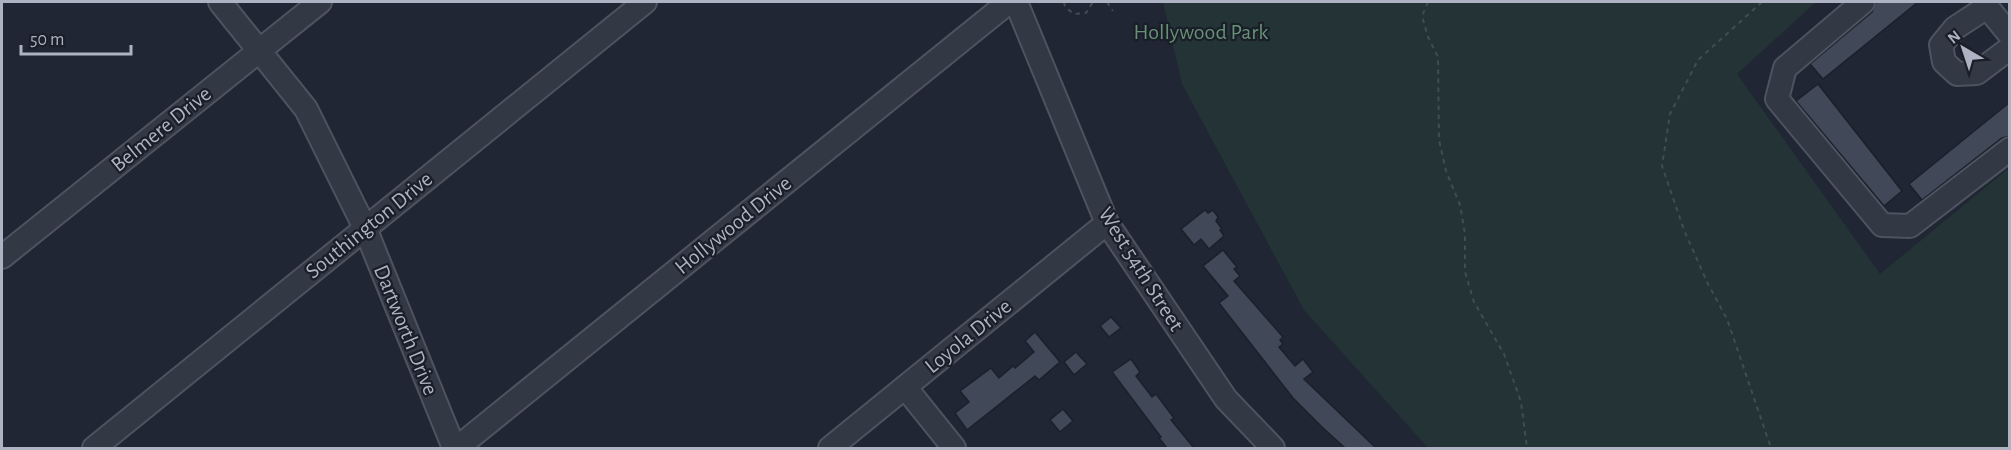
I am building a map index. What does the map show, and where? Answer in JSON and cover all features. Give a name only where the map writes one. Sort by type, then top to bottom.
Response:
[{"type":"street","name":"Dartworth Drive","points":[[220,2],[306,109],[365,228],[455,448]]},
{"type":"street","name":"Belmere Drive","points":[[2,256],[320,2]]},
{"type":"street","name":"Southington Drive","points":[[94,448],[645,2]]},
{"type":"street","name":"Hollywood Drive","points":[[455,448],[1009,2]]},
{"type":"street","name":"West 54th Street","points":[[1016,2],[1107,224],[1226,399],[1273,448]]},
{"type":"street","points":[[1863,2],[1785,68],[1777,99],[1881,225],[1910,226],[2010,148]]},
{"type":"street","points":[[1998,16],[1954,28],[1941,45],[1944,62],[1957,74],[1977,73],[2010,48]]},
{"type":"street","name":"Loyola Drive","points":[[830,448],[1107,224]]},
{"type":"street","points":[[905,387],[954,448]]},
{"type":"path","points":[[1064,2],[1065,7],[1074,14],[1086,12],[1093,2]]},
{"type":"path","points":[[1107,2],[1113,11]]},
{"type":"path","points":[[1428,2],[1422,16],[1428,37],[1438,57],[1439,140],[1446,171],[1460,205],[1465,234],[1465,272],[1474,302],[1504,354],[1521,402],[1527,448]]},
{"type":"path","points":[[1762,2],[1698,60],[1670,114],[1662,166],[1684,230],[1707,282],[1727,319],[1771,448]]},
{"type":"green space","name":"Hollywood Park","points":[[1163,2],[1816,2],[1737,74],[1880,274],[2009,168],[2009,448],[1428,448],[1304,310],[1182,84]]},
{"type":"building","points":[[1876,2],[1918,2],[1823,79],[1810,64],[1872,12]]},
{"type":"building","points":[[1818,84],[1902,191],[1884,206],[1796,101]]},
{"type":"building","points":[[2010,102],[2010,136],[2002,138],[1922,200],[1909,184]]},
{"type":"building","points":[[1205,210],[1208,213],[1213,210],[1218,217],[1216,221],[1224,236],[1209,249],[1201,239],[1194,245],[1181,229]]},
{"type":"building","points":[[1223,250],[1237,267],[1234,269],[1240,276],[1234,281],[1283,337],[1280,340],[1283,344],[1279,347],[1295,366],[1303,359],[1313,372],[1304,379],[1376,448],[1345,448],[1322,427],[1293,398],[1219,303],[1228,296],[1203,266]]},
{"type":"building","points":[[1111,317],[1121,328],[1109,337],[1100,326]]},
{"type":"building","points":[[1035,332],[1060,362],[1039,380],[1035,376],[967,430],[955,413],[969,402],[960,391],[991,368],[999,378],[1013,366],[1015,368],[1034,352],[1025,341]]},
{"type":"building","points":[[1076,352],[1087,364],[1074,375],[1064,362]]},
{"type":"building","points":[[1131,359],[1140,372],[1136,376],[1152,397],[1156,394],[1174,418],[1171,420],[1194,448],[1167,448],[1112,372]]},
{"type":"building","points":[[1063,409],[1073,421],[1060,432],[1050,420]]}]
